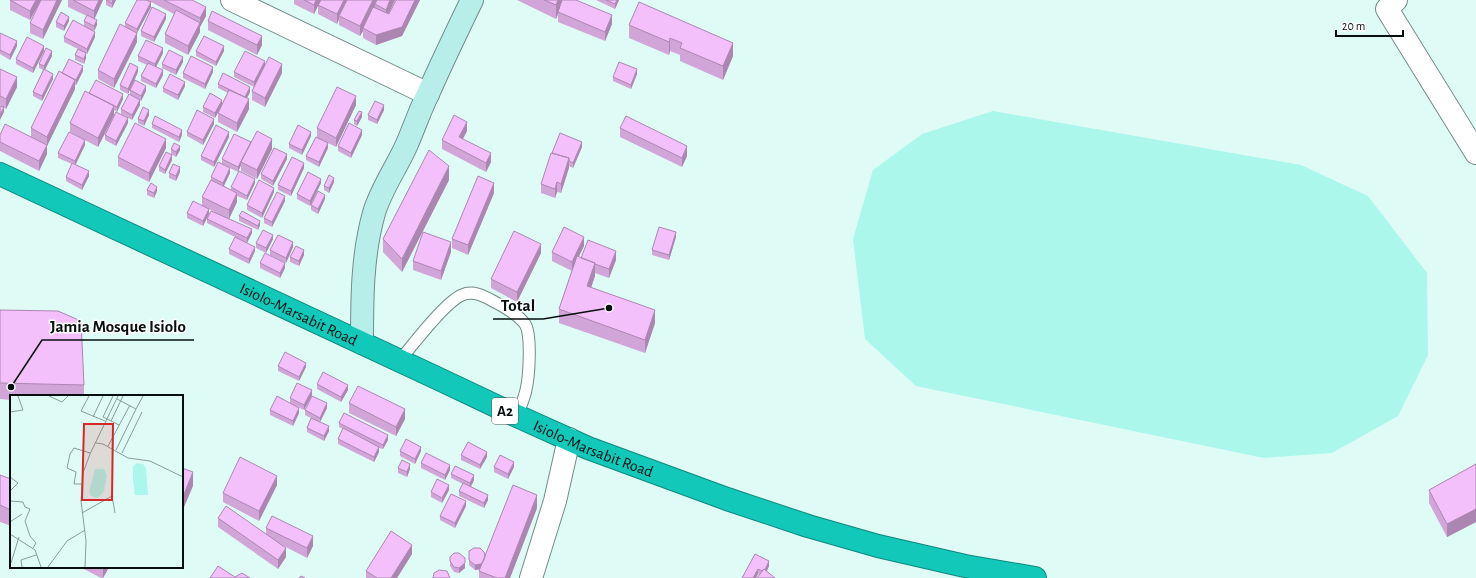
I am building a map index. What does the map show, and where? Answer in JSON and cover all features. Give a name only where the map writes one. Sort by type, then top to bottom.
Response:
[{"type":"highway","name":"Isiolo-Marsabit Road","points":[[0,174],[516,416],[588,448],[726,499],[808,526],[878,546],[965,566],[1035,578]]},
{"type":"street","points":[[232,0],[428,94]]},
{"type":"street","points":[[362,343],[363,304],[368,240],[374,212],[407,144],[428,94],[472,0]]},
{"type":"street","points":[[1396,0],[1387,9],[1476,153]]},
{"type":"street","points":[[531,578],[555,501],[569,439]]},
{"type":"lane","points":[[399,361],[432,322],[455,299],[464,294],[471,293],[484,297],[517,316],[524,322],[528,329],[529,359],[526,389],[516,416]]},
{"type":"shaded area","points":[[993,111],[1301,165],[1368,196],[1427,273],[1428,355],[1398,416],[1332,453],[1264,458],[916,386],[865,339],[853,239],[873,170],[922,134]]},
{"type":"building","points":[[10,0],[36,0],[30,11]]},
{"type":"building","points":[[41,0],[57,0],[43,30],[30,23]]},
{"type":"building","points":[[73,0],[99,0],[94,11]]},
{"type":"building","points":[[106,0],[113,0],[112,3]]},
{"type":"building","points":[[137,0],[146,0],[151,2],[137,29],[125,23]]},
{"type":"building","points":[[164,0],[192,0],[206,7],[200,18]]},
{"type":"building","points":[[304,0],[316,0],[314,5]]},
{"type":"building","points":[[321,0],[344,0],[337,14],[318,5]]},
{"type":"building","points":[[347,0],[373,0],[360,26],[339,16]]},
{"type":"building","points":[[377,0],[390,0],[386,10],[375,4]]},
{"type":"building","points":[[396,0],[415,0],[402,27],[376,35],[363,28],[373,7],[389,14]]},
{"type":"building","points":[[544,0],[558,0],[556,5]]},
{"type":"building","points":[[562,0],[576,0],[612,15],[605,32],[558,12]]},
{"type":"building","points":[[606,0],[617,0],[615,4]]},
{"type":"building","points":[[639,2],[733,43],[723,66],[680,48],[682,43],[670,38],[669,42],[629,25]]},
{"type":"building","points":[[152,7],[166,14],[154,37],[141,31]]},
{"type":"building","points":[[176,10],[200,23],[188,46],[165,34]]},
{"type":"building","points":[[212,11],[262,36],[257,45],[208,21]]},
{"type":"building","points":[[61,12],[69,17],[64,26],[56,22]]},
{"type":"building","points":[[87,15],[97,20],[94,26],[84,21]]},
{"type":"building","points":[[73,20],[95,32],[87,49],[64,37]]},
{"type":"building","points":[[120,24],[137,33],[114,79],[98,70]]},
{"type":"building","points":[[0,33],[17,41],[10,55],[0,50]]},
{"type":"building","points":[[204,36],[224,46],[216,62],[196,51]]},
{"type":"building","points":[[27,37],[44,46],[33,68],[16,59]]},
{"type":"building","points":[[146,40],[163,48],[155,64],[138,56]]},
{"type":"building","points":[[46,48],[52,51],[44,66],[39,64]]},
{"type":"building","points":[[78,49],[86,53],[84,59],[75,55]]},
{"type":"building","points":[[169,50],[183,57],[176,70],[162,64]]},
{"type":"building","points":[[245,51],[265,61],[254,82],[234,72]]},
{"type":"building","points":[[191,56],[213,67],[205,84],[183,73]]},
{"type":"building","points":[[269,57],[282,64],[265,98],[252,91]]},
{"type":"building","points":[[69,59],[83,66],[76,80],[62,73]]},
{"type":"building","points":[[619,62],[637,69],[631,85],[613,77]]},
{"type":"building","points":[[130,63],[138,67],[128,89],[120,85]]},
{"type":"building","points":[[148,63],[163,70],[156,84],[141,76]]},
{"type":"building","points":[[0,69],[17,77],[6,99],[0,96]]},
{"type":"building","points":[[44,69],[53,74],[42,96],[33,92]]},
{"type":"building","points":[[59,71],[75,80],[47,137],[31,128]]},
{"type":"building","points":[[223,73],[250,87],[245,97],[218,84]]},
{"type":"building","points":[[170,74],[185,82],[178,95],[163,88]]},
{"type":"building","points":[[96,80],[123,94],[117,107],[89,93]]},
{"type":"building","points":[[135,80],[146,86],[141,96],[130,90]]},
{"type":"building","points":[[337,87],[356,96],[336,138],[317,128]]},
{"type":"building","points":[[229,90],[249,99],[237,123],[218,113]]},
{"type":"building","points":[[85,91],[114,106],[98,138],[70,123]]},
{"type":"building","points":[[210,93],[222,100],[215,113],[203,107]]},
{"type":"building","points":[[129,94],[140,100],[132,115],[121,109]]},
{"type":"building","points":[[375,101],[384,105],[377,120],[368,115]]},
{"type":"building","points":[[0,106],[4,107],[0,115]]},
{"type":"building","points":[[143,107],[149,110],[144,121],[138,119]]},
{"type":"building","points":[[197,110],[214,119],[203,140],[187,132]]},
{"type":"building","points":[[359,111],[362,112],[357,121],[354,120]]},
{"type":"building","points":[[116,112],[128,118],[116,141],[105,135]]},
{"type":"building","points":[[454,115],[467,122],[459,137],[491,153],[486,163],[442,140]]},
{"type":"building","points":[[155,116],[182,130],[179,137],[152,124]]},
{"type":"building","points":[[626,116],[687,146],[682,158],[620,128]]},
{"type":"building","points":[[135,123],[166,139],[149,173],[118,157]]},
{"type":"building","points":[[349,123],[362,130],[351,153],[338,146]]},
{"type":"building","points":[[5,124],[47,145],[39,161],[0,142],[0,135]]},
{"type":"building","points":[[216,125],[229,132],[214,162],[201,156]]},
{"type":"building","points":[[298,125],[311,132],[302,150],[289,144]]},
{"type":"building","points":[[257,131],[272,139],[257,170],[241,162]]},
{"type":"building","points":[[69,132],[85,140],[75,161],[58,153]]},
{"type":"building","points":[[560,133],[582,142],[573,163],[569,161],[569,158],[552,153]]},
{"type":"building","points":[[234,134],[251,142],[238,167],[222,159]]},
{"type":"building","points":[[316,137],[328,143],[319,162],[306,156]]},
{"type":"building","points":[[174,143],[180,146],[176,152],[171,149]]},
{"type":"building","points":[[274,148],[287,154],[273,181],[261,174]]},
{"type":"building","points":[[429,150],[449,166],[402,259],[383,239]]},
{"type":"building","points":[[166,152],[172,155],[165,170],[159,166]]},
{"type":"building","points":[[551,153],[569,158],[561,184],[557,182],[555,189],[541,184]]},
{"type":"building","points":[[292,157],[304,163],[291,191],[278,185]]},
{"type":"building","points":[[218,162],[230,168],[223,183],[211,177]]},
{"type":"building","points":[[72,163],[89,171],[82,185],[66,177]]},
{"type":"building","points":[[173,164],[180,167],[176,176],[169,173]]},
{"type":"building","points":[[239,171],[255,179],[247,196],[231,187]]},
{"type":"building","points":[[308,172],[321,179],[310,201],[297,194]]},
{"type":"building","points":[[329,175],[334,178],[329,188],[324,186]]},
{"type":"building","points":[[478,176],[494,183],[468,245],[452,239]]},
{"type":"building","points":[[211,180],[237,193],[229,210],[202,197]]},
{"type":"building","points":[[259,180],[274,188],[262,213],[247,205]]},
{"type":"building","points":[[151,183],[157,187],[154,193],[147,190]]},
{"type":"building","points":[[318,191],[325,195],[318,209],[311,205]]},
{"type":"building","points":[[277,192],[285,196],[272,222],[264,218]]},
{"type":"building","points":[[193,201],[209,209],[203,221],[187,213]]},
{"type":"building","points":[[211,211],[252,229],[247,238],[207,219]]},
{"type":"building","points":[[242,211],[260,221],[258,226],[239,216]]},
{"type":"building","points":[[564,227],[584,237],[572,262],[552,252]]},
{"type":"building","points":[[659,227],[676,232],[669,255],[652,250]]},
{"type":"building","points":[[263,230],[273,235],[266,248],[256,243]]},
{"type":"building","points":[[514,231],[541,244],[517,292],[491,279]]},
{"type":"building","points":[[423,232],[451,242],[441,271],[413,261]]},
{"type":"building","points":[[278,235],[293,242],[286,258],[270,250]]},
{"type":"building","points":[[235,237],[255,247],[249,259],[229,249]]},
{"type":"building","points":[[588,240],[616,251],[609,269],[581,258]]},
{"type":"building","points":[[296,246],[304,250],[299,261],[290,257]]},
{"type":"building","points":[[265,253],[285,263],[280,273],[260,263]]},
{"type":"building","points":[[577,256],[595,263],[587,286],[655,310],[645,340],[559,309]]},
{"type":"building","points":[[0,310],[58,311],[81,321],[84,385],[0,383]]},
{"type":"building","points":[[285,352],[306,363],[299,377],[278,366]]},
{"type":"building","points":[[323,372],[348,385],[341,397],[317,384]]},
{"type":"building","points":[[297,383],[312,390],[304,405],[290,398]]},
{"type":"building","points":[[358,386],[405,409],[396,427],[349,403]]},
{"type":"building","points":[[277,396],[299,408],[293,421],[270,410]]},
{"type":"building","points":[[312,396],[327,403],[320,418],[305,410]]},
{"type":"building","points":[[344,413],[388,435],[383,445],[339,423]]},
{"type":"building","points":[[311,418],[329,426],[324,436],[307,428]]},
{"type":"building","points":[[343,428],[379,447],[374,457],[338,439]]},
{"type":"building","points":[[406,439],[421,447],[415,459],[400,451]]},
{"type":"building","points":[[468,442],[487,452],[480,465],[461,455]]},
{"type":"building","points":[[426,453],[450,465],[445,475],[421,463]]},
{"type":"building","points":[[500,455],[514,462],[508,474],[494,467]]},
{"type":"building","points":[[240,457],[277,476],[259,511],[223,493]]},
{"type":"building","points":[[402,460],[410,464],[407,472],[398,468]]},
{"type":"building","points":[[1476,464],[1476,509],[1447,524],[1429,490]]},
{"type":"building","points":[[455,466],[474,475],[470,483],[451,474]]},
{"type":"building","points":[[183,468],[193,472],[183,497]]},
{"type":"building","points":[[0,475],[10,479],[10,510],[0,505]]},
{"type":"building","points":[[437,479],[449,485],[442,498],[431,492]]},
{"type":"building","points":[[463,483],[488,495],[484,503],[459,491]]},
{"type":"building","points":[[513,485],[537,495],[505,578],[497,578],[479,571]]},
{"type":"building","points":[[451,494],[466,501],[455,523],[440,516]]},
{"type":"building","points":[[226,506],[286,548],[278,560],[218,518]]},
{"type":"building","points":[[272,516],[313,536],[307,548],[266,528]]},
{"type":"building","points":[[391,531],[412,545],[391,578],[377,578],[366,571]]},
{"type":"building","points":[[474,548],[480,548],[484,552],[484,560],[481,564],[475,565],[469,560],[469,551]]},
{"type":"building","points":[[454,553],[459,553],[465,558],[465,563],[459,568],[454,567],[450,561],[450,557]]},
{"type":"building","points":[[755,554],[769,561],[765,570],[764,569],[762,571],[758,569],[753,578],[742,578]]},
{"type":"building","points":[[218,566],[235,577],[242,573],[250,578],[210,578]]},
{"type":"building","points":[[764,569],[775,578],[757,578]]},
{"type":"building","points":[[439,570],[447,571],[450,578],[433,578],[434,573]]},
{"type":"place","name":"Total","points":[[609,308]]},
{"type":"place","name":"Jamia Mosque Isiolo","points":[[11,387]]}]
